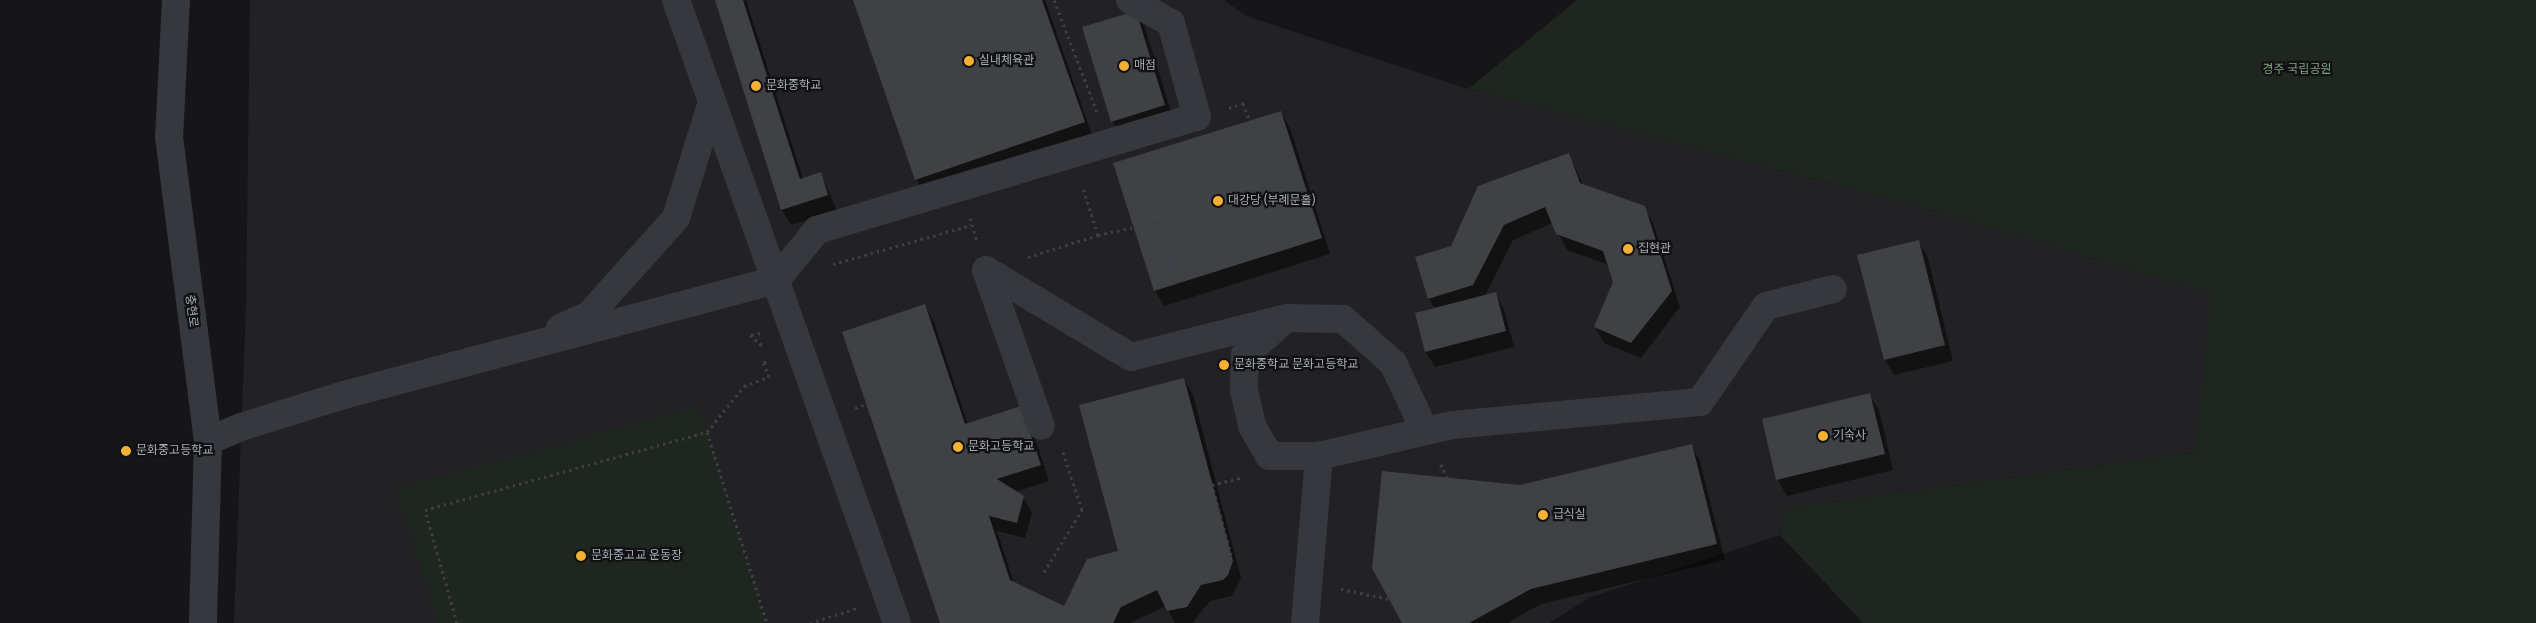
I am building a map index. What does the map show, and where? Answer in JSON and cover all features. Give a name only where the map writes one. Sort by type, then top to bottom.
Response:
[{"type":"street","name":"충현로","points":[[176,0],[168,137],[208,442],[203,623]]},
{"type":"street","points":[[676,0],[893,611]]},
{"type":"street","points":[[208,442],[241,427],[344,396],[501,356],[776,280],[817,230],[1197,117],[1171,23],[1130,0]]},
{"type":"street","points":[[501,356],[589,315],[676,218],[712,102]]},
{"type":"street","points":[[1041,426],[986,270],[1132,357],[1286,318],[1342,318],[1393,363],[1425,432]]},
{"type":"street","points":[[1286,318],[1245,355],[1244,390],[1252,426],[1269,456],[1319,456],[1452,425],[1700,402],[1766,306],[1833,289]]},
{"type":"street","points":[[1305,623],[1319,456]]},
{"type":"path","points":[[877,0],[945,192]]},
{"type":"path","points":[[1147,167],[1138,170],[1173,271],[1288,232],[1253,130],[1218,143]]},
{"type":"path","points":[[1098,235],[1156,222],[1272,186]]},
{"type":"path","points":[[776,280],[972,225]]},
{"type":"path","points":[[457,623],[425,510],[708,432],[744,386],[769,377],[764,363],[772,354],[750,335],[792,325]]},
{"type":"path","points":[[825,418],[900,392],[973,600],[1024,623]]},
{"type":"path","points":[[925,463],[1053,422],[1082,510],[1044,572]]},
{"type":"path","points":[[708,432],[767,623]]},
{"type":"path","points":[[1308,582],[1389,599],[1482,548],[1425,432]]},
{"type":"path","points":[[1080,623],[1099,581],[1231,555],[1212,485],[1248,476]]},
{"type":"path","points":[[810,623],[893,611]]},
{"type":"shaded area","name":"문화중학교 문화고등학교","points":[[250,0],[1224,0],[1246,16],[1468,89],[1926,209],[2212,294],[2196,452],[1786,508],[1780,535],[1588,598],[1550,623],[234,623],[246,303]]},
{"type":"green space","name":"경주 국립공원","points":[[1577,0],[2536,0],[2536,623],[1863,623],[1780,535],[1786,508],[2196,452],[2211,294],[1926,209],[1468,89]]},
{"type":"green space","name":"문화중고교 운동장","points":[[699,406],[767,623],[438,623],[395,489]]},
{"type":"building","name":"문화중학교","points":[[715,0],[743,0],[800,179],[821,172],[828,195],[781,210]]},
{"type":"building","name":"실내체육관","points":[[853,0],[1042,0],[1085,122],[915,180]]},
{"type":"building","name":"매점","points":[[1136,11],[1165,105],[1111,122],[1082,27]]},
{"type":"building","name":"대강당 (부례문홀)","points":[[1281,111],[1322,238],[1154,291],[1113,163]]},
{"type":"building","name":"집현관","points":[[1569,153],[1580,183],[1645,206],[1672,291],[1631,343],[1594,327],[1613,282],[1603,251],[1556,234],[1545,207],[1504,225],[1473,285],[1428,299],[1415,257],[1451,246],[1478,186]]},
{"type":"building","points":[[1919,240],[1945,345],[1884,360],[1857,255]]},
{"type":"building","points":[[1496,292],[1506,331],[1425,352],[1415,313]]},
{"type":"building","points":[[925,304],[965,424],[1021,406],[1041,465],[997,479],[1024,496],[1017,523],[989,516],[1010,580],[1064,606],[1087,559],[1118,551],[1079,405],[1184,378],[1233,561],[1228,575],[1223,580],[1201,585],[1187,607],[1167,611],[1157,590],[1121,607],[1113,623],[940,623],[842,332]]},
{"type":"building","name":"기숙사","points":[[1870,393],[1885,454],[1776,480],[1762,419]]},
{"type":"building","name":"급식실","points":[[1692,444],[1717,544],[1531,589],[1469,623],[1402,623],[1372,568],[1382,471],[1520,485]]},
{"type":"place","name":"실내체육관","points":[[969,61]]},
{"type":"place","name":"매점","points":[[1124,66]]},
{"type":"place","name":"문화중학교","points":[[756,86]]},
{"type":"place","name":"대강당 (부례문홀)","points":[[1218,201]]},
{"type":"place","name":"집현관","points":[[1628,249]]},
{"type":"place","name":"문화중학교 문화고등학교","points":[[1224,365]]},
{"type":"place","name":"기숙사","points":[[1823,436]]},
{"type":"place","name":"문화고등학교","points":[[958,447]]},
{"type":"place","name":"문화중고등학교","points":[[126,451]]},
{"type":"place","name":"급식실","points":[[1543,515]]},
{"type":"place","name":"문화중고교 운동장","points":[[581,556]]}]
